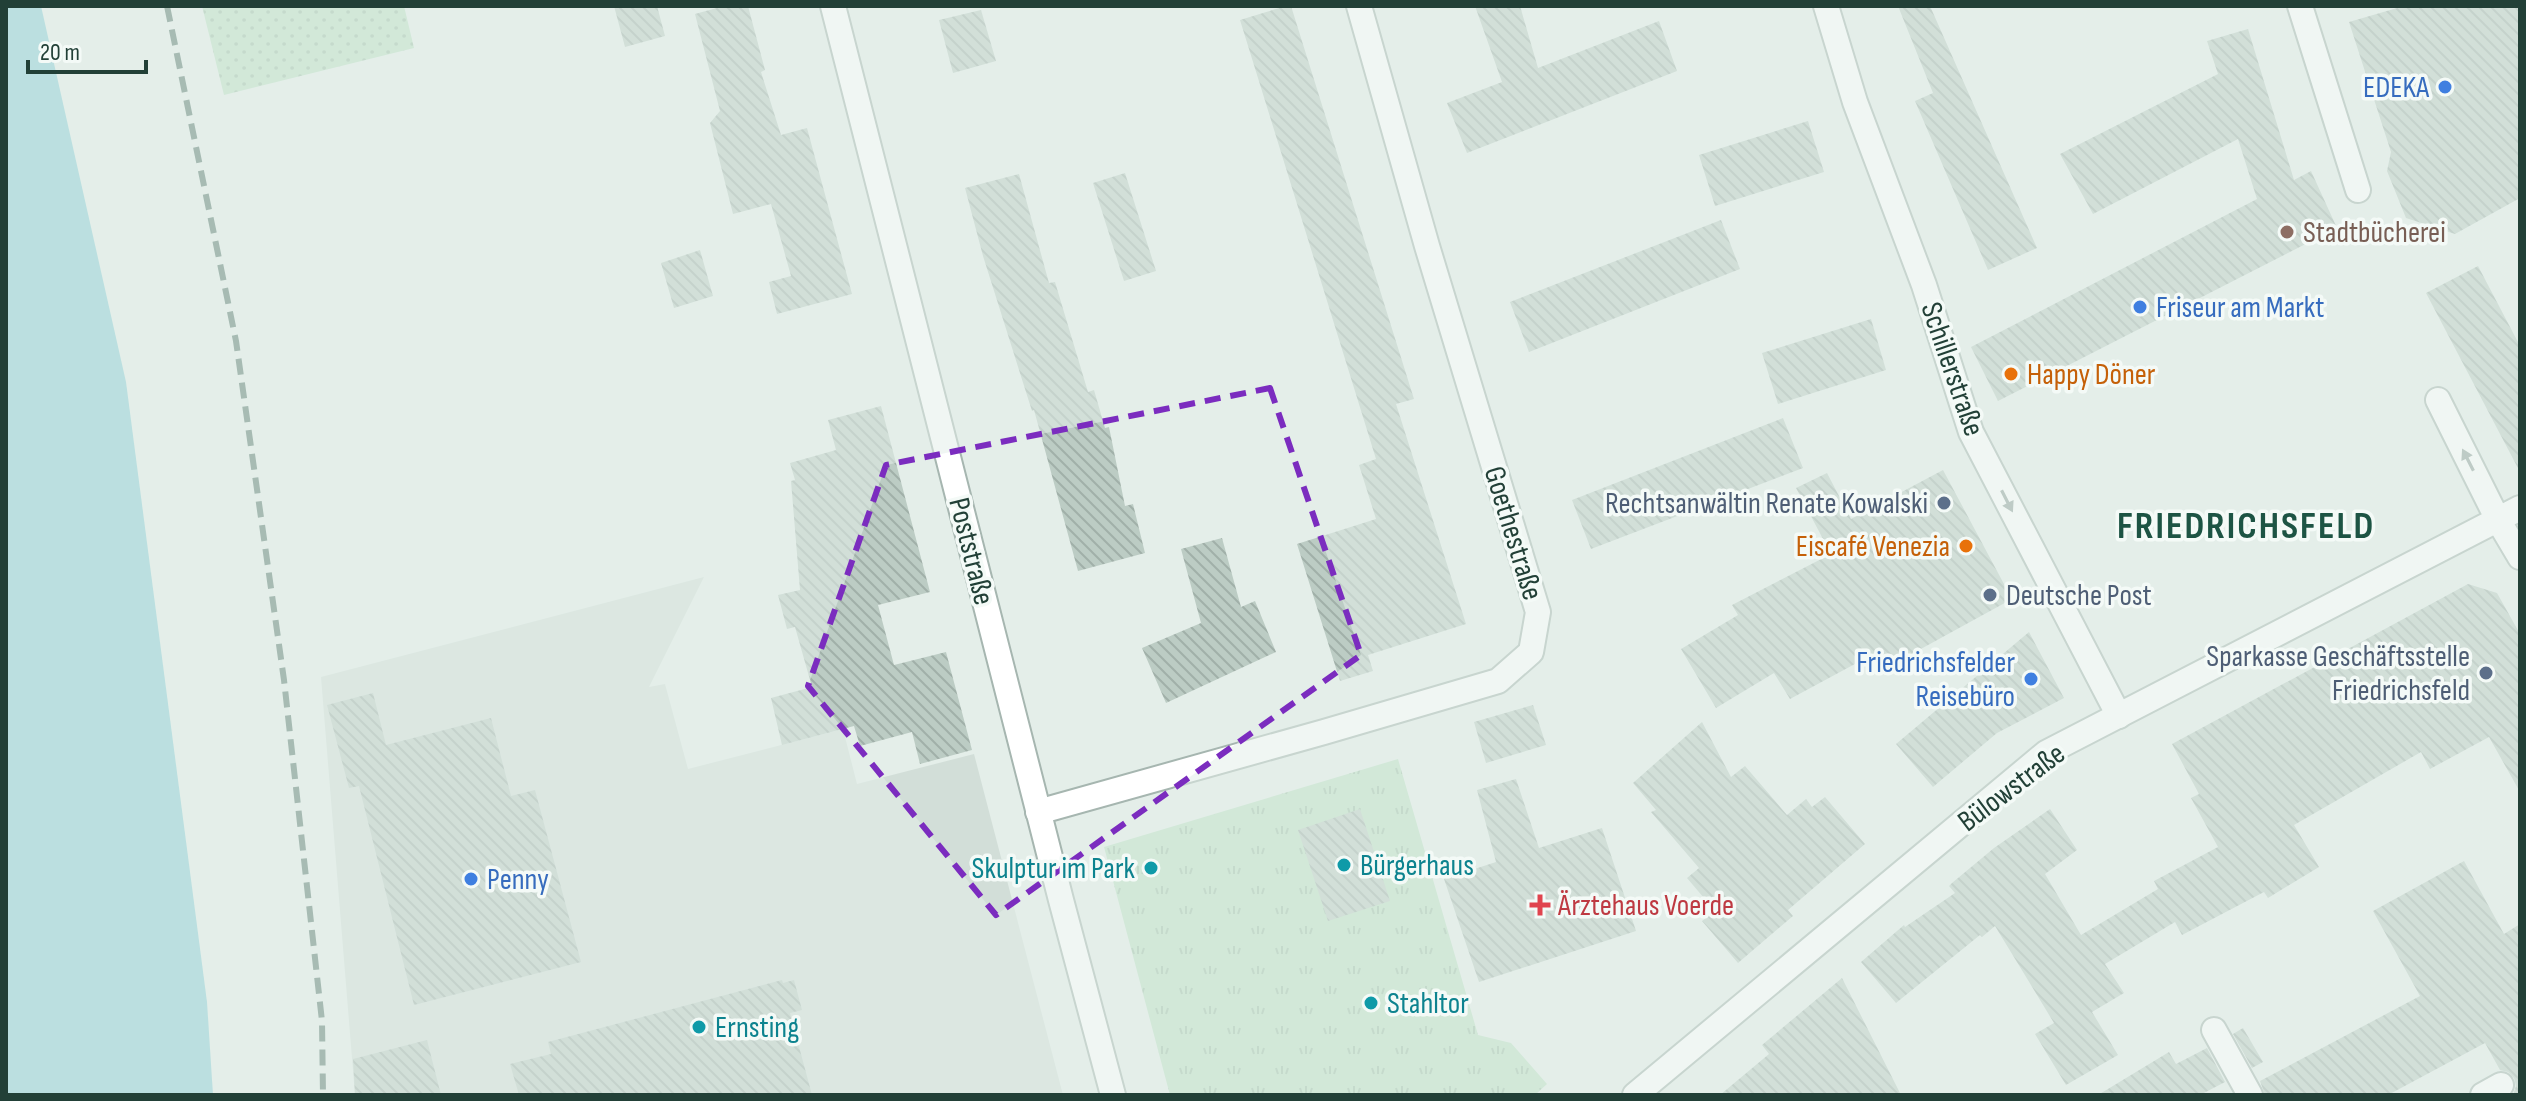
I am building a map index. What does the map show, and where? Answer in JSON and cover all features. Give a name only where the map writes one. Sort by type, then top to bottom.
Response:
[{"type":"street","name":"Poststraße","points":[[833,6],[1113,1095]]},
{"type":"street","name":"Goethestraße","points":[[1038,812],[1498,681],[1531,652],[1538,612],[1427,246],[1359,6]]},
{"type":"street","name":"Schillerstraße","points":[[1826,6],[1855,102],[1924,285],[1971,432],[2119,716]]},
{"type":"street","points":[[2300,6],[2358,190]]},
{"type":"street","points":[[2438,400],[2520,557]]},
{"type":"street","name":"Bülowstraße","points":[[1635,1095],[2046,753],[2520,508]]},
{"type":"street","points":[[2214,1030],[2250,1095]]},
{"type":"highlighted area","points":[[1270,388],[1361,655],[996,915],[808,686],[886,465]]},
{"type":"shaded area","points":[[704,577],[649,687],[665,684],[688,769],[843,729],[857,784],[974,754],[1063,1095],[355,1095],[321,677]]},
{"type":"green space","points":[[202,6],[404,6],[414,48],[224,95]]},
{"type":"green space","points":[[1398,759],[1478,1035],[1511,1043],[1547,1084],[1535,1095],[1170,1095],[1104,847]]},
{"type":"water","points":[[6,6],[41,6],[126,382],[207,1002],[213,1095],[6,1095]]},
{"type":"building","points":[[614,6],[657,6],[665,36],[625,47]]},
{"type":"building","points":[[724,6],[748,6],[765,70],[761,72],[781,135],[807,128],[852,294],[777,314],[769,282],[791,276],[771,204],[733,214],[710,123],[720,111],[695,14]]},
{"type":"building","points":[[1291,6],[1414,399],[1396,404],[1466,624],[1368,655],[1373,671],[1340,681],[1297,544],[1376,519],[1359,465],[1376,459],[1240,20]]},
{"type":"building","points":[[1475,6],[1520,6],[1538,68],[1659,21],[1677,71],[1467,153],[1447,103],[1502,82]]},
{"type":"building","points":[[1898,6],[1930,6],[2037,248],[1988,270],[1915,101],[1933,93]]},
{"type":"building","name":"EDEKA","points":[[2404,6],[2520,6],[2520,198],[2455,234],[2406,218],[2387,171],[2391,152],[2349,22]]},
{"type":"building","points":[[981,10],[996,61],[953,73],[939,20]]},
{"type":"building","points":[[2248,29],[2294,180],[2311,171],[2337,228],[1998,401],[1971,347],[2257,199],[2238,139],[2093,214],[2060,154],[2218,74],[2207,41]]},
{"type":"building","points":[[1808,121],[1824,172],[1715,206],[1699,155]]},
{"type":"building","points":[[1125,173],[1156,271],[1124,281],[1093,183]]},
{"type":"building","points":[[1019,174],[1049,283],[1055,282],[1088,392],[1094,390],[1105,428],[1109,427],[1125,506],[1133,504],[1145,553],[1078,571],[1034,410],[983,256],[965,188]]},
{"type":"building","points":[[1721,220],[1740,269],[1529,352],[1510,302]]},
{"type":"building","points":[[700,250],[713,296],[674,308],[661,263]]},
{"type":"building","points":[[2478,266],[2520,346],[2520,472],[2426,293]]},
{"type":"building","points":[[1871,319],[1886,370],[1778,404],[1762,353]]},
{"type":"building","points":[[881,406],[930,592],[878,605],[894,665],[946,652],[972,750],[920,764],[912,732],[860,746],[854,726],[782,745],[771,698],[812,687],[795,627],[787,629],[778,595],[800,590],[791,481],[795,480],[790,463],[836,450],[828,420]]},
{"type":"building","points":[[1783,418],[1803,468],[1591,549],[1572,500]]},
{"type":"building","points":[[1943,470],[2012,599],[1888,667],[1879,651],[1790,699],[1774,673],[1716,708],[1681,649],[1738,615],[1732,605],[1831,554],[1796,488],[1827,473],[1851,519]]},
{"type":"building","points":[[1222,538],[1241,607],[1255,601],[1276,652],[1166,703],[1142,648],[1201,623],[1181,549]]},
{"type":"building","points":[[2468,584],[2497,593],[2520,634],[2520,792],[2489,737],[2430,769],[2421,752],[2294,825],[2319,867],[2268,898],[2264,892],[2182,935],[2175,922],[2105,964],[2124,993],[2092,1012],[2118,1055],[2066,1085],[2035,1034],[2054,1023],[1995,926],[1896,1003],[1861,962],[1904,925],[1955,893],[1949,886],[1952,883],[1994,848],[2050,809],[2077,850],[2045,874],[2081,935],[2158,889],[2154,881],[2218,847],[2191,798],[2199,794],[2172,744]]},
{"type":"building","points":[[2029,632],[2064,698],[1997,733],[1933,787],[1896,744]]},
{"type":"building","name":"Penny","points":[[373,693],[386,745],[491,718],[511,796],[535,790],[581,962],[414,1005],[359,786],[349,788],[327,705]]},
{"type":"building","points":[[1533,705],[1546,745],[1486,763],[1474,722]]},
{"type":"building","points":[[1702,722],[1731,777],[1745,766],[1787,815],[1806,799],[1812,807],[1825,797],[1865,844],[1788,910],[1793,916],[1738,963],[1702,921],[1715,911],[1687,878],[1699,868],[1651,812],[1656,810],[1633,783]]},
{"type":"building","name":"Ärztehaus Voerde","points":[[1516,779],[1539,848],[1602,828],[1636,931],[1479,982],[1444,879],[1496,862],[1477,790]]},
{"type":"building","name":"Bürgerhaus","points":[[1360,809],[1390,901],[1328,921],[1298,830]]},
{"type":"building","points":[[2464,861],[2504,934],[2520,924],[2520,1095],[2513,1095],[2516,1086],[2514,1078],[2500,1070],[2485,1043],[2388,1095],[2265,1095],[2260,1081],[2420,996],[2373,911]]},
{"type":"building","points":[[1842,978],[1901,1095],[1720,1095],[1769,1054],[1762,1045]]},
{"type":"building","name":"Ernsting","points":[[782,980],[783,983],[794,980],[802,1010],[790,1013],[812,1095],[519,1095],[510,1064],[551,1054],[548,1042]]},
{"type":"building","points":[[2243,1028],[2263,1062],[2252,1068],[2233,1034]]},
{"type":"building","points":[[427,1040],[441,1095],[355,1095],[353,1059]]},
{"type":"building","points":[[2207,1048],[2225,1082],[2200,1095],[2098,1095],[2169,1052],[2176,1064]]},
{"type":"railway","points":[[167,6],[236,341],[284,680],[322,1021],[323,1095]]},
{"type":"place","name":"EDEKA","points":[[2445,87]]},
{"type":"place","name":"Stadtbücherei","points":[[2287,232]]},
{"type":"place","name":"Friseur am Markt","points":[[2140,307]]},
{"type":"place","name":"Happy Döner","points":[[2011,374]]},
{"type":"place","name":"Rechtsanwältin Renate Kowalski","points":[[1944,503]]},
{"type":"place","name":"Eiscafé Venezia","points":[[1966,546]]},
{"type":"place","name":"Deutsche Post","points":[[1990,595]]},
{"type":"place","name":"Sparkasse Geschäftsstelle Friedrichsfeld","points":[[2486,673]]},
{"type":"place","name":"Friedrichsfelder Reisebüro","points":[[2031,679]]},
{"type":"place","name":"Bürgerhaus","points":[[1344,865]]},
{"type":"place","name":"Skulptur im Park","points":[[1151,868]]},
{"type":"place","name":"Penny","points":[[471,879]]},
{"type":"place","name":"Ärztehaus Voerde","points":[[1540,905]]},
{"type":"place","name":"Stahltor","points":[[1371,1003]]},
{"type":"place","name":"Ernsting","points":[[699,1027]]},
{"type":"district","name":"FRIEDRICHSFELD","points":[[2246,525]]}]
